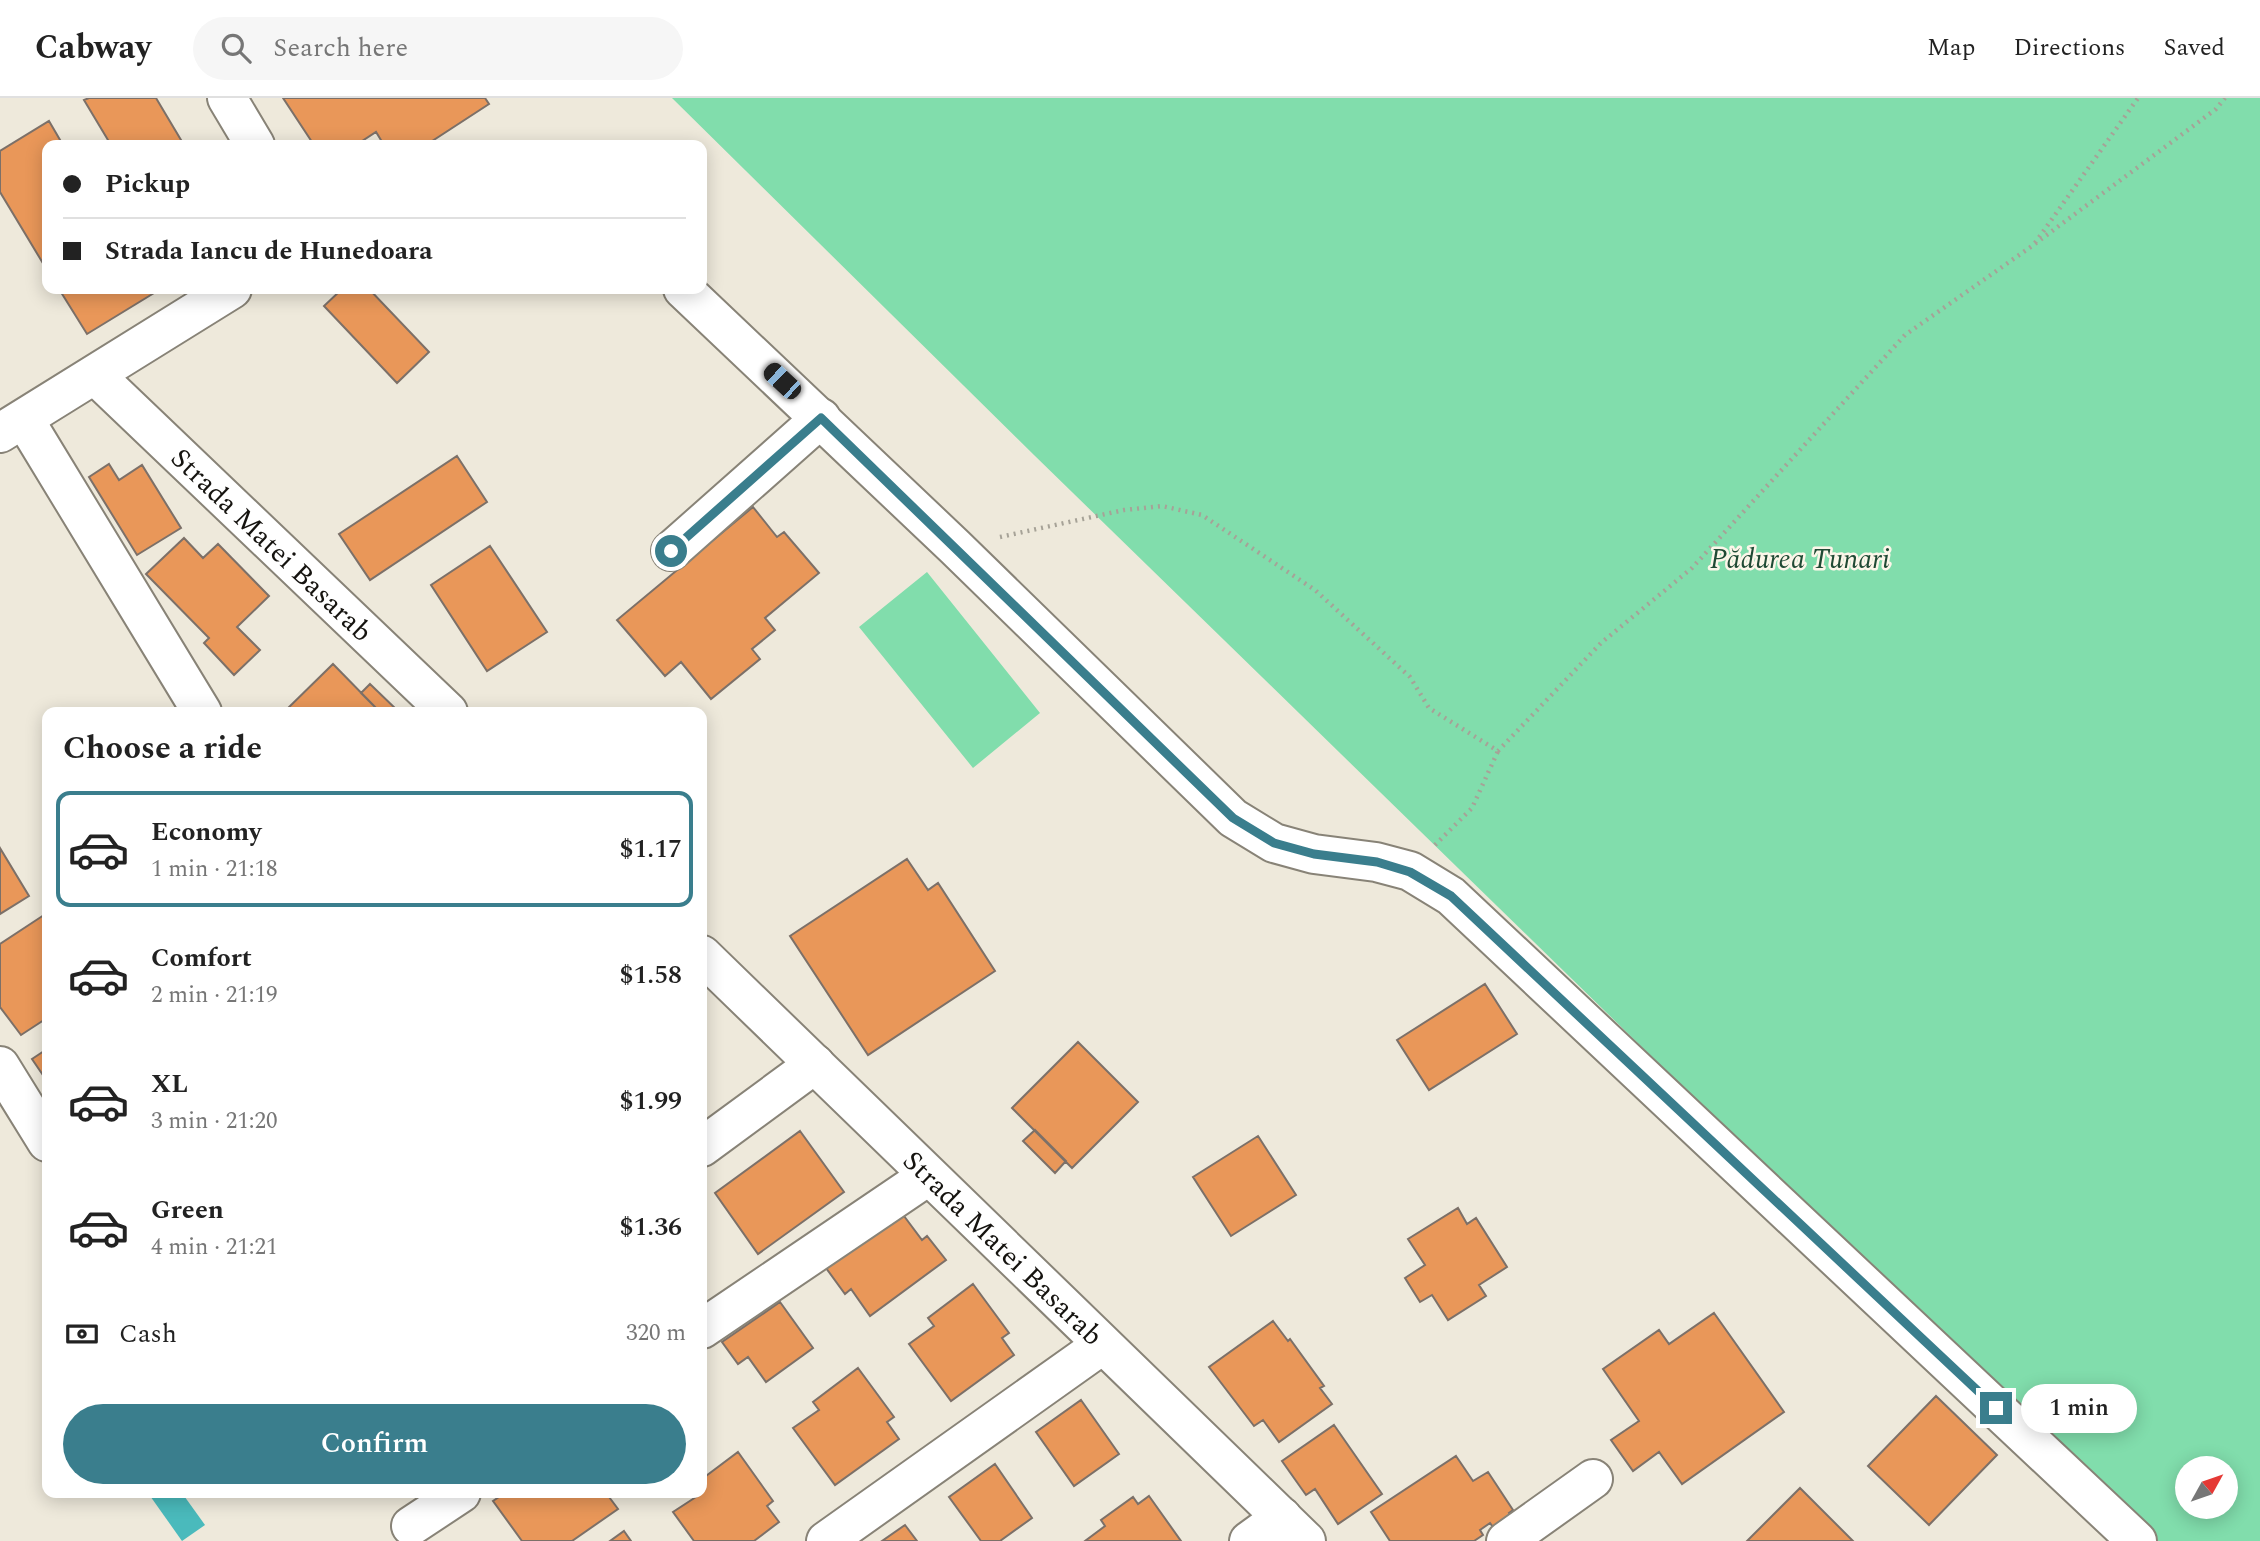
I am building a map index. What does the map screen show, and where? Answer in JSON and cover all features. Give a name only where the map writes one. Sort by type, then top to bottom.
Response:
[{"type":"street","points":[[227,98],[252,140]]},
{"type":"street","points":[[199,707],[12,426],[224,294]]},
{"type":"street","points":[[688,294],[821,418],[1233,818],[1274,843],[1314,854],[1377,862],[1410,872],[1451,896],[2137,1541]]},
{"type":"street","name":"Strada Matei Basarab","points":[[96,375],[443,707]]},
{"type":"street","points":[[671,551],[821,418]]},
{"type":"street","name":"Strada Matei Basarab","points":[[707,960],[1294,1529]]},
{"type":"street","points":[[707,1143],[815,1064]]},
{"type":"street","points":[[0,1066],[42,1134]]},
{"type":"street","points":[[707,1326],[928,1176]]},
{"type":"street","points":[[827,1541],[1102,1345]]},
{"type":"street","points":[[1506,1541],[1593,1479]]},
{"type":"street","points":[[411,1526],[453,1498]]},
{"type":"street","points":[[1249,1541],[1294,1529]]},
{"type":"path","points":[[2032,246],[2138,98]]},
{"type":"path","points":[[1410,872],[1472,808],[1498,751],[1601,643],[1692,568],[1905,335],[2032,246],[2225,98]]},
{"type":"path","points":[[955,547],[1125,510],[1162,506],[1202,515],[1315,590],[1410,677],[1429,708],[1498,751]]},
{"type":"green space","name":"Pădurea Tunari","points":[[672,98],[2260,98],[2260,1541],[2149,1541],[1034,455]]},
{"type":"green space","points":[[927,572],[1040,713],[973,768],[859,627]]},
{"type":"water","points":[[152,1498],[186,1498],[205,1525],[182,1541]]},
{"type":"building","points":[[156,98],[181,140],[108,140],[84,100]]},
{"type":"building","points":[[283,98],[485,98],[489,104],[434,140],[381,140],[376,132],[364,140],[311,140]]},
{"type":"building","points":[[49,121],[60,140],[42,140],[42,262],[0,192],[0,151]]},
{"type":"building","points":[[62,294],[152,294],[87,334]]},
{"type":"building","points":[[337,294],[374,294],[429,352],[397,383],[324,306]]},
{"type":"building","points":[[457,456],[487,502],[370,580],[339,534]]},
{"type":"building","points":[[109,464],[119,480],[142,465],[181,528],[137,555],[89,477]]},
{"type":"building","points":[[753,507],[777,537],[784,532],[819,573],[765,618],[775,630],[752,649],[760,659],[711,699],[681,662],[665,676],[617,620]]},
{"type":"building","points":[[184,538],[203,558],[218,544],[269,596],[237,627],[260,650],[234,675],[204,643],[209,638],[146,574]]},
{"type":"building","points":[[490,546],[547,632],[487,671],[431,585]]},
{"type":"building","points":[[333,664],[375,707],[289,707]]},
{"type":"building","points":[[370,684],[394,707],[375,707],[361,693]]},
{"type":"building","points":[[0,848],[29,896],[0,914]]},
{"type":"building","points":[[907,859],[928,890],[938,883],[995,971],[868,1055],[790,936]]},
{"type":"building","points":[[42,916],[42,1021],[21,1035],[0,1007],[0,944]]},
{"type":"building","points":[[1485,984],[1517,1034],[1429,1090],[1397,1040]]},
{"type":"building","points":[[1078,1042],[1138,1102],[1072,1168],[1012,1108]]},
{"type":"building","points":[[42,1052],[42,1074],[32,1059]]},
{"type":"building","points":[[1035,1130],[1066,1161],[1055,1173],[1023,1141]]},
{"type":"building","points":[[800,1131],[844,1192],[758,1254],[715,1193]]},
{"type":"building","points":[[1258,1136],[1296,1195],[1231,1236],[1193,1177]]},
{"type":"building","points":[[1458,1208],[1467,1224],[1476,1218],[1507,1267],[1479,1285],[1486,1296],[1448,1320],[1432,1295],[1420,1302],[1405,1278],[1425,1265],[1408,1239]]},
{"type":"building","points":[[901,1212],[922,1240],[927,1236],[946,1260],[870,1316],[851,1289],[845,1294],[826,1268]]},
{"type":"building","points":[[973,1284],[1009,1333],[1002,1338],[1014,1355],[951,1401],[909,1344],[934,1326],[928,1318]]},
{"type":"building","points":[[780,1302],[813,1348],[766,1382],[748,1357],[738,1364],[722,1342]]},
{"type":"building","points":[[1714,1313],[1784,1412],[1682,1484],[1659,1452],[1633,1471],[1611,1440],[1639,1421],[1603,1369],[1659,1330],[1669,1344]]},
{"type":"building","points":[[1273,1321],[1288,1341],[1290,1339],[1324,1386],[1320,1388],[1332,1404],[1279,1442],[1263,1420],[1254,1426],[1209,1367]]},
{"type":"building","points":[[858,1368],[894,1417],[887,1422],[899,1439],[835,1485],[793,1428],[819,1410],[813,1402]]},
{"type":"building","points":[[1936,1396],[1997,1455],[1929,1525],[1868,1466]]},
{"type":"building","points":[[1081,1400],[1119,1454],[1074,1486],[1036,1432]]},
{"type":"building","points":[[1334,1425],[1382,1494],[1338,1524],[1315,1489],[1306,1495],[1282,1461]]},
{"type":"building","points":[[738,1452],[773,1501],[767,1506],[779,1522],[754,1541],[694,1541],[673,1512],[694,1498],[707,1498],[707,1475]]},
{"type":"building","points":[[1456,1456],[1473,1481],[1488,1472],[1513,1510],[1509,1513],[1513,1519],[1496,1531],[1490,1523],[1480,1530],[1483,1535],[1474,1541],[1390,1541],[1371,1512]]},
{"type":"building","points":[[995,1464],[1032,1518],[1000,1541],[981,1541],[949,1497]]},
{"type":"building","points":[[1800,1488],[1853,1541],[1747,1541]]},
{"type":"building","points":[[1149,1496],[1181,1541],[1085,1541],[1105,1526],[1101,1520],[1133,1497],[1138,1504]]},
{"type":"building","points":[[498,1498],[610,1498],[618,1509],[572,1541],[522,1541],[493,1501]]},
{"type":"building","points":[[905,1525],[917,1541],[882,1541]]},
{"type":"building","points":[[624,1531],[631,1541],[610,1541]]},
{"type":"route","points":[[671,551],[821,418],[1233,818],[1274,843],[1314,854],[1377,862],[1410,872],[1451,896],[1996,1408]]}]
